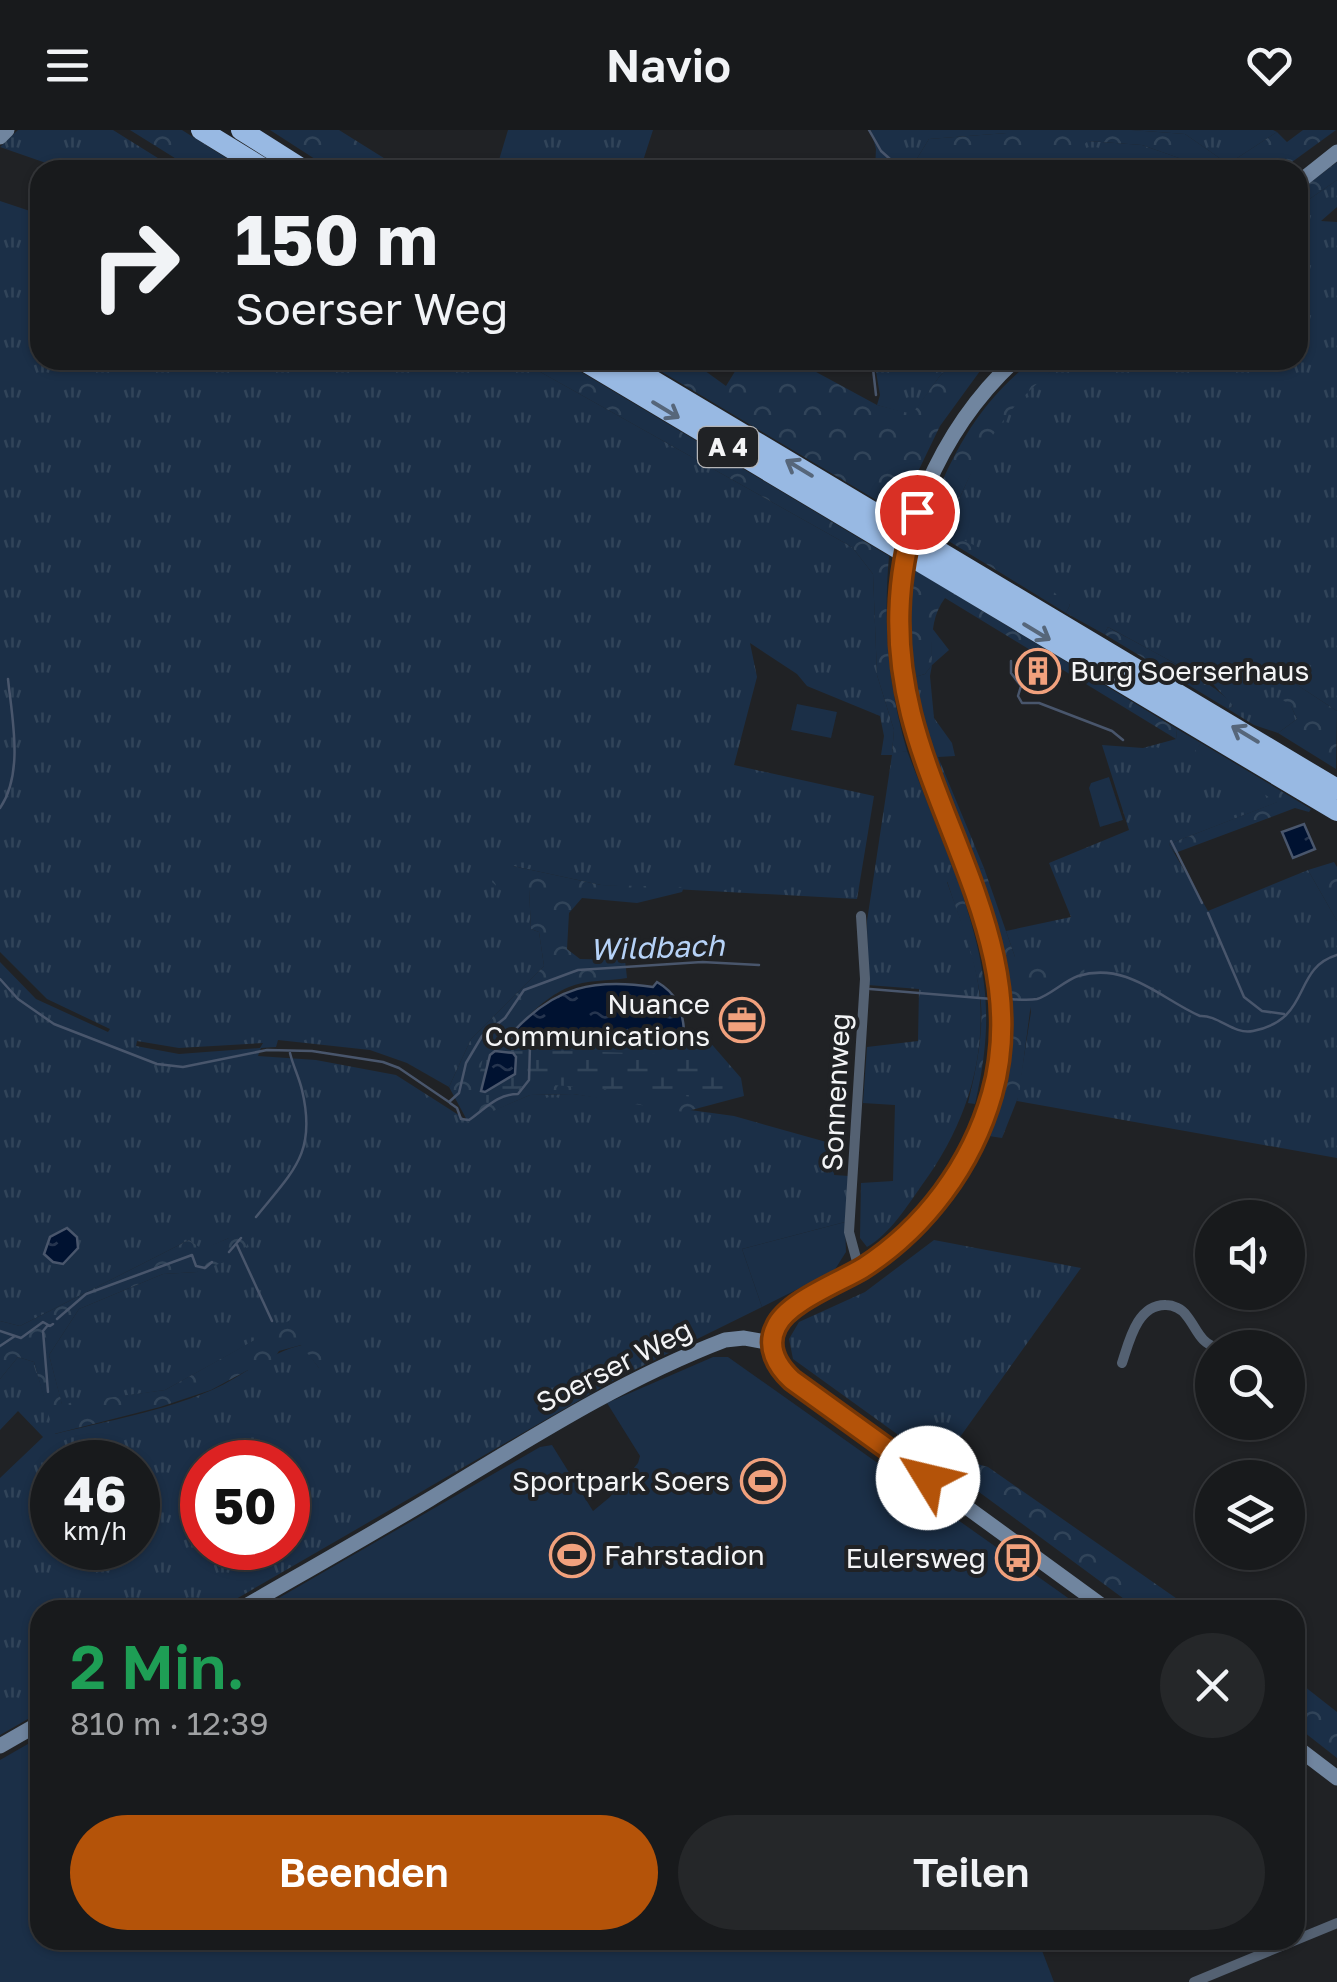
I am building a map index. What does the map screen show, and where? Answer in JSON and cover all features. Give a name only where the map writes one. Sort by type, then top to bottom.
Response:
[{"type":"highway","points":[[201,130],[250,160]]},
{"type":"highway","points":[[241,130],[288,160]]},
{"type":"highway","name":"A 4","points":[[599,370],[1330,796]]},
{"type":"highway","name":"A 4","points":[[635,370],[1330,796]]},
{"type":"main road","points":[[0,136],[6,130]]},
{"type":"main road","points":[[1308,175],[1337,152]]},
{"type":"main road","points":[[1005,370],[956,430],[926,488],[908,538],[900,586],[902,666],[912,717],[984,914],[1001,994],[1000,1052],[992,1092],[966,1159],[930,1210],[900,1240],[863,1268],[788,1311],[775,1327],[771,1342],[780,1366],[792,1380],[1094,1600]]},
{"type":"main road","name":"Soerser Weg","points":[[256,1600],[600,1398],[725,1340],[771,1342]]},
{"type":"main road","points":[[0,1746],[30,1729]]},
{"type":"main road","points":[[1305,1754],[1337,1778]]},
{"type":"street","name":"Sonnenweg","points":[[861,916],[864,979],[850,1232],[856,1258],[863,1268]]},
{"type":"street","points":[[1122,1363],[1138,1321],[1158,1306],[1168,1304],[1186,1312],[1196,1330]]},
{"type":"street","points":[[1305,1936],[1337,1923]]},
{"type":"street","points":[[1194,1982],[1272,1950]]},
{"type":"green space","points":[[18,130],[113,130],[161,160],[37,160],[0,147]]},
{"type":"green space","points":[[130,130],[182,130],[229,160],[178,160]]},
{"type":"green space","points":[[270,130],[339,130],[387,160],[316,160]]},
{"type":"green space","points":[[508,130],[653,130],[643,160],[499,160]]},
{"type":"green space","points":[[871,130],[1007,130],[929,139],[916,160],[875,160]]},
{"type":"green space","points":[[1131,130],[1277,132],[1234,160],[1222,160],[1185,134]]},
{"type":"green space","points":[[1131,130],[1185,134],[1222,160],[1185,160],[1142,145],[1088,141],[1071,156],[1035,160],[916,160],[929,139]]},
{"type":"green space","points":[[1303,130],[1336,130],[1295,160],[1234,160],[1277,132],[1287,142]]},
{"type":"green space","points":[[1088,141],[1142,145],[1185,160],[1010,160]]},
{"type":"green space","points":[[1337,162],[1337,180],[1308,200],[1308,184]]},
{"type":"green space","points":[[1337,180],[1337,207],[1321,221],[1337,222],[1337,711],[1288,679],[1297,719],[1278,733],[1254,725],[1228,709],[1233,706],[1213,684],[1108,627],[1104,634],[1066,613],[1070,605],[945,531],[978,457],[1005,414],[1052,370],[1308,370],[1308,200]]},
{"type":"green space","points":[[0,201],[30,211],[30,370],[537,370],[852,547],[873,574],[877,675],[894,730],[892,753],[907,751],[957,878],[947,882],[975,969],[981,1024],[974,1073],[959,1120],[949,1143],[898,1219],[867,1247],[860,1238],[861,1183],[893,1181],[895,1105],[863,1103],[867,1047],[918,1041],[919,989],[868,985],[867,921],[892,755],[881,755],[884,736],[880,716],[807,686],[797,674],[750,643],[757,677],[734,765],[874,796],[857,899],[601,885],[513,866],[529,888],[531,929],[539,932],[544,966],[471,1039],[449,1087],[407,1063],[370,1050],[278,1040],[276,1047],[261,1048],[258,1056],[316,1060],[396,1075],[468,1121],[530,1095],[573,1094],[734,1116],[837,1145],[834,1175],[849,1176],[845,1222],[742,1249],[762,1307],[616,1379],[310,1556],[310,1440],[180,1440],[180,1570],[286,1570],[234,1600],[30,1600],[30,1718],[0,1735],[0,1478],[30,1449],[30,1570],[160,1570],[160,1440],[40,1440],[43,1437],[18,1411],[0,1430],[0,1379],[18,1357],[34,1362],[55,1434],[193,1397],[278,1353],[302,1345],[319,1368],[292,1320],[165,1390],[62,1405],[49,1355],[79,1309],[163,1274],[197,1272],[229,1238],[202,1250],[189,1240],[20,1326],[0,1321],[0,962],[36,999],[108,1032],[110,1029],[47,999],[0,952]],"holes":[[[137,1041],[179,1048],[263,1043],[260,1048],[179,1054],[136,1046]]]},
{"type":"green space","points":[[537,370],[578,370],[889,556],[889,654],[907,751],[892,754],[894,730],[877,675],[873,574],[852,547]]},
{"type":"green space","points":[[659,370],[704,370],[726,386],[736,370],[812,370],[877,405],[912,414],[946,370],[981,370],[940,426],[898,513]]},
{"type":"green space","points":[[876,370],[946,370],[912,415],[877,405],[880,395]]},
{"type":"green space","points":[[1021,370],[1053,370],[992,436],[946,531],[1041,583],[1070,605],[1066,613],[924,526],[966,435]]},
{"type":"green space","points":[[915,570],[1177,729],[1176,739],[945,598],[934,622],[932,665],[925,674],[911,678],[909,602]]},
{"type":"green space","points":[[1108,627],[1195,676],[1233,706],[1228,709],[1104,634]]},
{"type":"green space","points":[[932,628],[949,650],[932,665]]},
{"type":"green space","points":[[932,665],[934,718],[952,743],[955,756],[938,757],[984,868],[976,870],[945,795],[914,693],[911,678],[925,674]]},
{"type":"green space","points":[[1288,679],[1337,711],[1336,769],[1278,733],[1297,719],[1283,700]]},
{"type":"green space","points":[[797,704],[837,712],[831,738],[791,730]]},
{"type":"green space","points":[[1177,729],[1201,743],[1196,751],[1278,802],[1169,844],[1208,911],[1308,870],[1337,921],[1337,1158],[1017,1101],[1031,1012],[1022,958],[1015,957],[1006,931],[1071,917],[1049,863],[1129,830],[1102,745],[1143,748],[1176,739]]},
{"type":"green space","points":[[1201,743],[1311,809],[1309,812],[1295,808],[1175,853],[1169,844],[1277,802],[1195,751]]},
{"type":"green space","points":[[1109,777],[1123,820],[1100,827],[1089,788],[1091,783]]},
{"type":"green space","points":[[1334,862],[1337,867],[1337,921],[1308,870]]},
{"type":"green space","points":[[513,866],[601,885],[684,887],[682,892],[637,903],[582,898],[569,913],[567,949],[580,959],[625,960],[627,978],[582,983],[561,991],[526,1019],[513,1044],[708,1040],[741,1078],[744,1096],[684,1112],[573,1094],[530,1095],[468,1122],[449,1087],[471,1039],[544,966],[539,932],[531,929],[529,889],[503,892],[492,882],[495,869]]},
{"type":"green space","points":[[984,868],[1015,957],[1083,957],[1085,977],[1031,1003],[1019,1095],[1002,1138],[989,1136],[1007,1068],[1011,998],[1001,949],[976,870]]},
{"type":"green space","points":[[957,878],[975,937],[985,990],[985,1043],[975,1104],[968,1103],[979,1049],[980,994],[947,881]]},
{"type":"green space","points":[[492,1048],[710,1056],[737,1082],[718,1099],[530,1083],[488,1103],[474,1100],[484,1053]]},
{"type":"green space","points":[[845,1222],[846,1252],[834,1271],[762,1307],[742,1249]]},
{"type":"green space","points":[[238,1227],[254,1234],[240,1256],[197,1272],[163,1274],[79,1309],[49,1355],[62,1404],[165,1390],[292,1319],[319,1332],[331,1363],[319,1368],[301,1345],[279,1351],[265,1373],[248,1370],[211,1390],[160,1407],[54,1434],[34,1362],[18,1357],[0,1379],[0,1321],[20,1326],[189,1240],[202,1249],[229,1238]]},
{"type":"green space","points":[[934,1240],[1081,1268],[940,1465],[793,1359],[789,1339],[799,1322],[865,1292]]},
{"type":"green space","name":"Sportpark Soers","points":[[713,1357],[728,1357],[1071,1600],[275,1600],[540,1447],[552,1445],[593,1511],[610,1497],[640,1456],[607,1403]]},
{"type":"green space","points":[[970,1462],[988,1467],[1179,1600],[1125,1600],[956,1475]]},
{"type":"green space","points":[[1305,1687],[1337,1712],[1337,1758],[1305,1733]]},
{"type":"green space","points":[[30,1743],[30,1950],[1042,1950],[1054,1982],[0,1982],[0,1760]]},
{"type":"water","points":[[1304,824],[1315,849],[1293,858],[1282,832]]},
{"type":"water","points":[[657,982],[669,991],[680,1008],[684,1030],[678,1036],[515,1039],[514,1031],[529,1016],[560,995],[594,985],[653,987]]},
{"type":"water","points":[[495,1051],[513,1053],[515,1074],[481,1091],[490,1055]]},
{"type":"water","points":[[67,1228],[77,1237],[78,1248],[63,1264],[53,1262],[44,1254],[50,1237]]},
{"type":"waterway","points":[[869,130],[890,160]]},
{"type":"waterway","points":[[873,370],[876,395]]},
{"type":"waterway","points":[[1011,661],[1011,673],[1021,686],[1018,696],[1022,703],[1039,703],[1112,731],[1123,740]]},
{"type":"waterway","points":[[0,808],[12,779],[14,762],[8,679]]},
{"type":"waterway","points":[[1171,841],[1202,903]]},
{"type":"waterway","points":[[1208,913],[1244,997],[1262,1011],[1284,1014]]},
{"type":"waterway","name":"Wildbach","points":[[1005,999],[1037,999],[1078,976],[1112,974],[1143,984],[1200,1016],[1253,1031],[1285,1016],[1313,971],[1337,955]]},
{"type":"waterway","name":"Wildbach","points":[[0,979],[18,999],[54,1024],[157,1064],[183,1067],[267,1050],[312,1051],[383,1062],[399,1068],[449,1102],[459,1093],[466,1063],[482,1036],[505,1018],[524,990],[578,970],[702,962],[759,965]]},
{"type":"waterway","name":"Wildbach","points":[[870,989],[992,999]]},
{"type":"waterway","points":[[450,1103],[461,1119],[469,1120],[497,1099],[518,1094],[529,1080],[530,1046]]},
{"type":"waterway","points":[[256,1217],[291,1173],[304,1146],[306,1112],[290,1053]]},
{"type":"waterway","points":[[229,1252],[241,1238]]},
{"type":"waterway","points":[[237,1245],[272,1321]]},
{"type":"waterway","points":[[57,1319],[86,1294],[192,1255],[196,1266],[205,1268],[212,1262]]},
{"type":"waterway","points":[[0,1331],[21,1338],[43,1322],[53,1324]]},
{"type":"waterway","points":[[48,1325],[43,1331],[48,1392]]},
{"type":"waterway","points":[[0,1346],[15,1336]]},
{"type":"place","name":"Burg Soerserhaus","points":[[1038,671]]},
{"type":"place","name":"Nuance Communications","points":[[742,1020]]},
{"type":"place","name":"Sportpark Soers","points":[[763,1481]]},
{"type":"place","name":"Fahrstadion","points":[[572,1555]]},
{"type":"place","name":"Eulersweg","points":[[1018,1558]]},
{"type":"route","points":[[917,512],[900,586],[902,666],[922,750],[984,914],[1002,1002],[1000,1052],[984,1120],[966,1159],[930,1210],[880,1256],[788,1311],[775,1327],[771,1342],[780,1366],[792,1380],[928,1478]]}]
